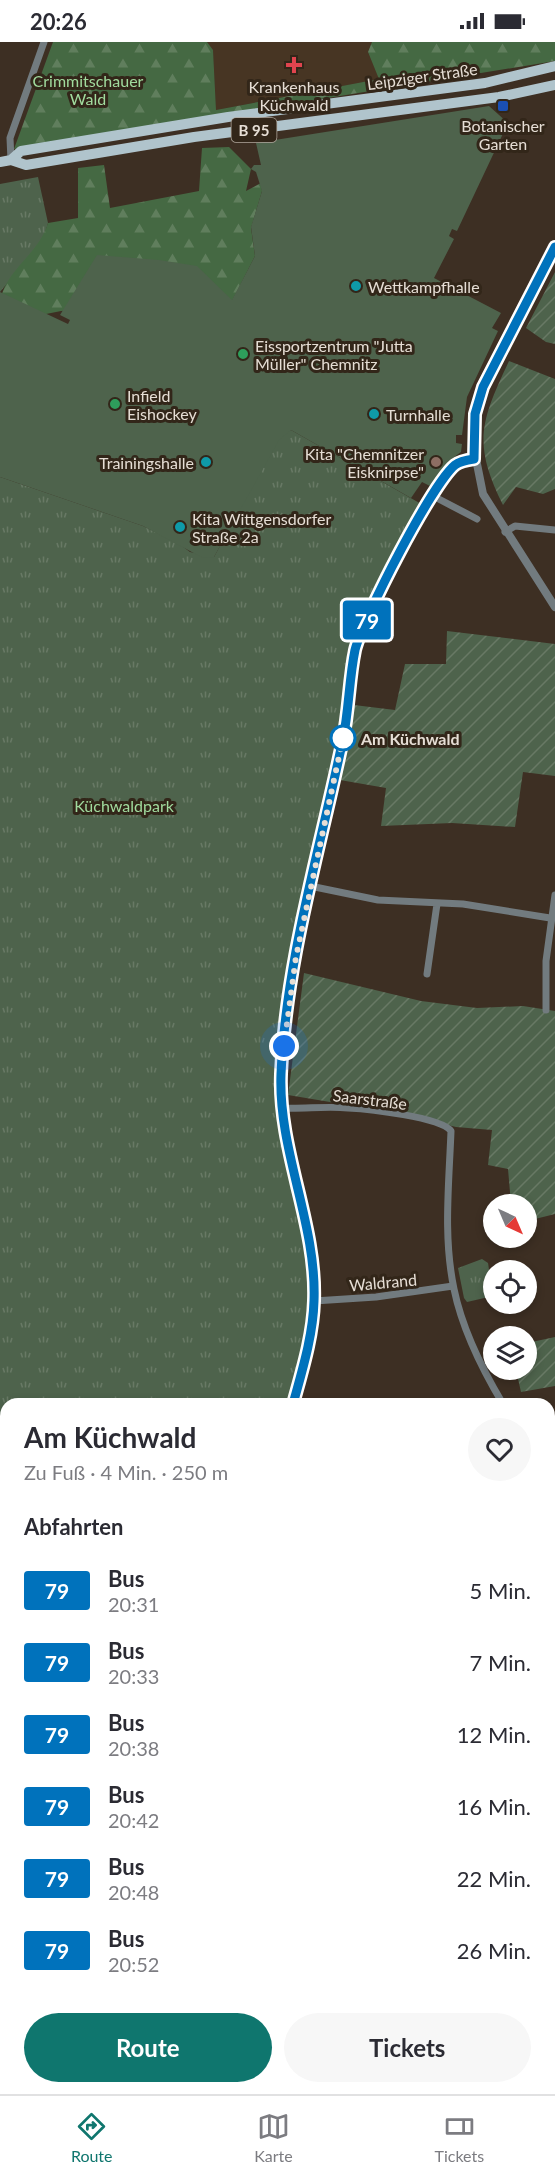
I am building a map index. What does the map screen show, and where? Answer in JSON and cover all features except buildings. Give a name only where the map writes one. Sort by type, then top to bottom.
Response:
[{"type":"main road","name":"Leipziger Straße","points":[[5,160],[21,151],[118,134],[485,83],[555,66]]},
{"type":"main road","name":"Leipziger Straße","points":[[5,160],[26,165],[194,136],[499,97],[555,86]]},
{"type":"street","points":[[5,160],[9,138],[44,42]]},
{"type":"street","points":[[555,247],[483,387],[475,414],[474,459],[483,494],[505,532],[555,607]]},
{"type":"street","points":[[295,1398],[306,1353],[314,1301],[307,1231],[283,1126],[281,1074],[286,1026],[309,886],[343,739],[356,649],[375,601],[433,496],[453,466],[474,459]]},
{"type":"street","points":[[433,496],[477,519]]},
{"type":"street","points":[[505,532],[515,525],[555,530]]},
{"type":"street","points":[[309,886],[378,900],[494,907],[550,918]]},
{"type":"street","points":[[546,1010],[550,918],[555,895]]},
{"type":"street","points":[[427,974],[437,904]]},
{"type":"street","points":[[546,970],[555,972]]},
{"type":"street","name":"Saarstraße","points":[[282,1108],[348,1108],[428,1120],[442,1124],[451,1131],[447,1233],[453,1286]]},
{"type":"street","points":[[453,1286],[477,1352],[500,1398]]},
{"type":"street","name":"Waldrand","points":[[314,1301],[376,1297],[453,1286]]},
{"type":"shaded area","name":"Krankenhaus Küchwald","points":[[207,42],[372,42],[368,52],[380,79],[216,110],[213,51]]},
{"type":"green space","name":"Crimmitschauer Wald","points":[[53,42],[207,42],[213,50],[216,110],[379,79],[368,52],[372,42],[555,42],[555,61],[14,149]]},
{"type":"green space","name":"Eissportzentrum \"Jutta Müller\" Chemnitz","points":[[489,106],[508,123],[457,231],[452,229],[449,236],[454,239],[434,278],[501,313],[492,328],[498,331],[467,397],[462,435],[456,435],[456,443],[462,444],[461,452],[450,460],[432,487],[422,482],[411,498],[291,430],[279,440],[214,557],[203,558],[143,526],[0,477],[0,292],[68,324],[70,320],[60,315],[97,255],[159,260],[197,266],[232,300],[255,256],[251,227],[262,191],[256,172],[251,169],[254,165],[261,165],[256,143]]},
{"type":"green space","points":[[229,147],[251,169],[246,191],[261,183],[262,191],[251,228],[255,256],[232,301],[61,311],[46,314],[34,325],[0,308],[6,284],[36,246],[48,223],[78,218],[78,168],[104,165],[110,208],[199,191],[202,148]]},
{"type":"green space","points":[[38,177],[48,223],[43,240],[0,292],[0,184]]},
{"type":"green space","points":[[555,272],[555,344],[546,342],[526,328]]},
{"type":"green space","points":[[509,361],[555,379],[555,489],[543,494],[516,487],[503,505],[487,465],[484,432],[492,400]]},
{"type":"green space","name":"Küchwaldpark","points":[[291,430],[423,505],[371,598],[348,649],[339,732],[294,956],[277,1072],[280,1124],[299,1200],[312,1299],[304,1351],[292,1398],[0,1398],[0,477],[143,526],[178,543],[190,552],[214,557],[226,535],[222,527],[260,443]]},
{"type":"green space","points":[[447,631],[555,644],[555,776],[523,772],[515,827],[452,823],[381,826],[386,788],[340,780],[354,705],[395,710],[405,664],[446,664]]},
{"type":"green space","points":[[304,973],[421,1001],[477,1008],[523,1006],[555,1011],[555,1214],[537,1218],[537,1194],[510,1194],[508,1169],[488,1165],[492,1130],[456,1127],[402,1114],[288,1095]]},
{"type":"green space","points":[[484,1260],[483,1298],[467,1302],[464,1298],[458,1268]]},
{"type":"green space","points":[[555,1337],[555,1386],[521,1392],[518,1380],[537,1380],[537,1341]]},
{"type":"bus line","name":"79","points":[[295,1398],[306,1353],[314,1301],[307,1231],[283,1126],[281,1074],[296,957],[343,739],[356,649],[375,601],[433,496],[453,466],[474,459],[475,414],[483,387],[555,247]]},
{"type":"place","name":"Krankenhaus Küchwald","points":[[294,65]]},
{"type":"place","name":"Botanischer Garten","points":[[503,106]]},
{"type":"place","name":"Wettkampfhalle","points":[[356,286]]},
{"type":"place","name":"Eissportzentrum \"Jutta Müller\" Chemnitz","points":[[243,354]]},
{"type":"place","name":"Infield Eishockey","points":[[115,404]]},
{"type":"place","name":"Turnhalle","points":[[374,414]]},
{"type":"place","name":"Trainingshalle","points":[[206,462]]},
{"type":"place","name":"Kita \"Chemnitzer Eisknirpse\"","points":[[436,462]]},
{"type":"place","name":"Kita Wittgensdorfer Straße 2a","points":[[180,527]]},
{"type":"place","name":"Am Küchwald","points":[[343,738]]},
{"type":"route","points":[[284,1046],[296,957],[343,738]]}]
